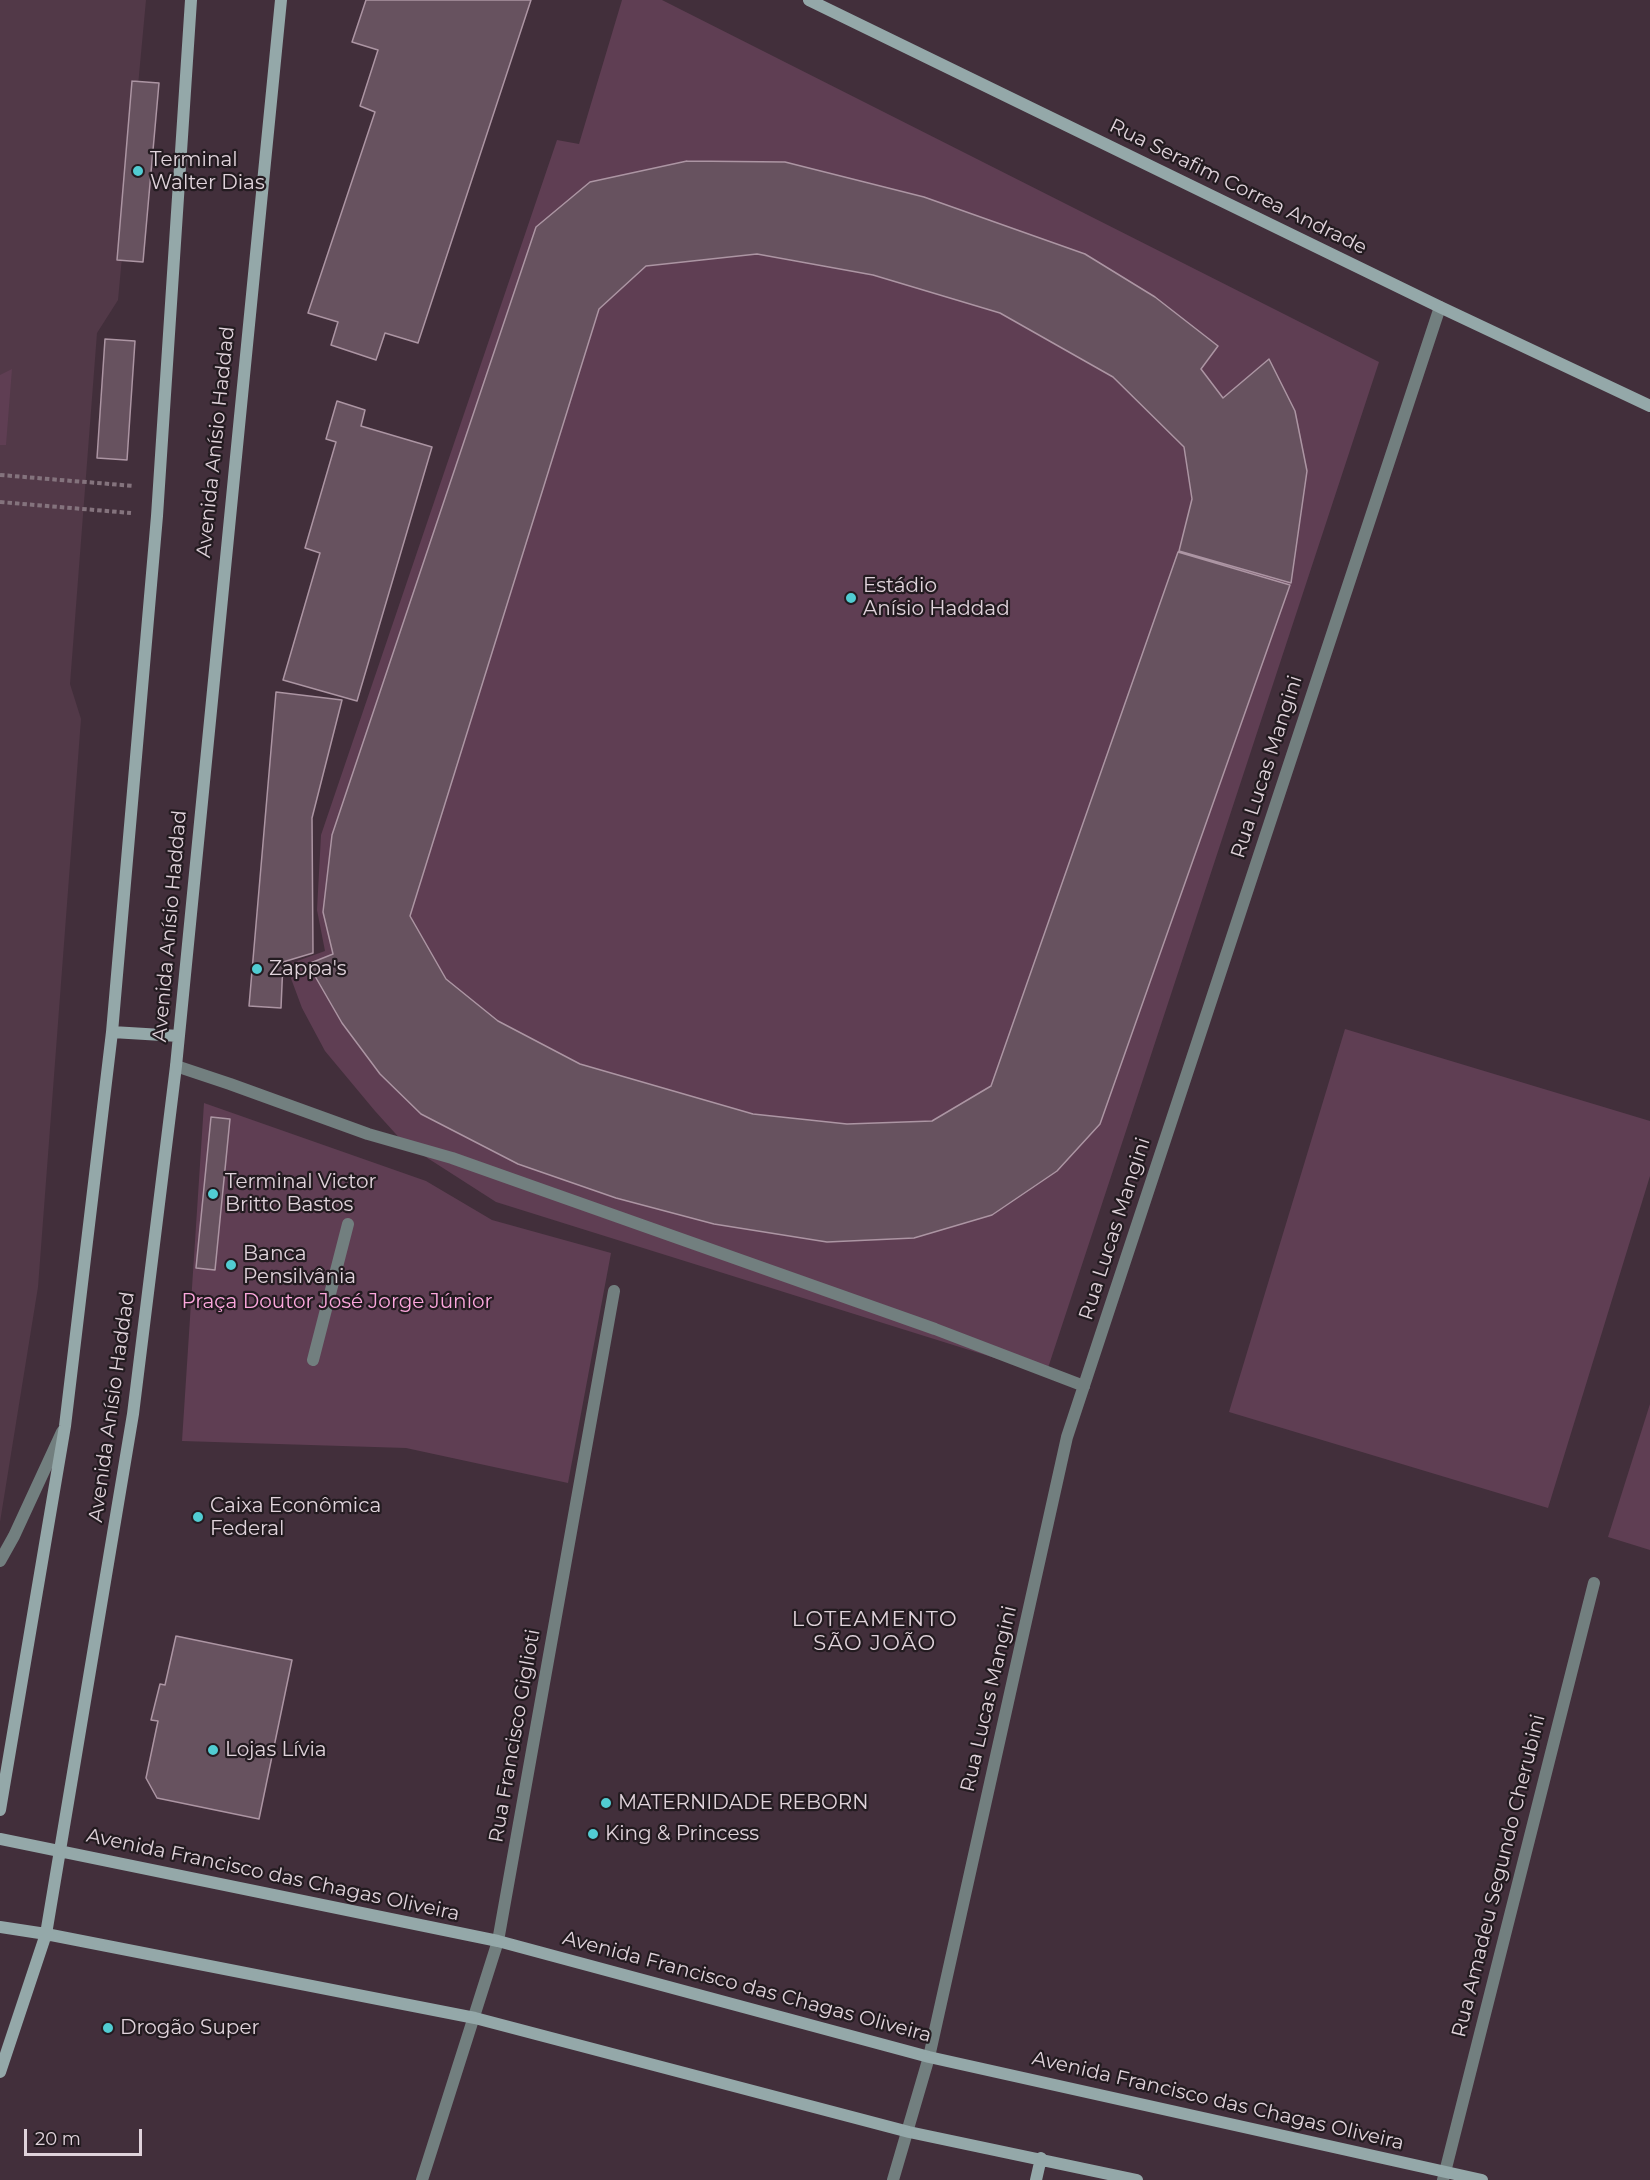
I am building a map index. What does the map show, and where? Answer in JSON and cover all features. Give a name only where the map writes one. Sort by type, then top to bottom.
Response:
[{"type":"main road","points":[[0,1810],[65,1426],[112,1032],[157,516],[191,0]]},
{"type":"main road","name":"Avenida Anísio Haddad","points":[[0,2072],[46,1934],[133,1414],[176,1066],[281,0]]},
{"type":"main road","name":"Rua Serafim Correa Andrade","points":[[810,0],[1440,307],[1650,406]]},
{"type":"main road","points":[[112,1032],[179,1036]]},
{"type":"main road","name":"Avenida Francisco das Chagas Oliveira","points":[[0,1839],[498,1941],[929,2057],[1444,2176],[1482,2180]]},
{"type":"main road","points":[[0,1927],[475,2018],[909,2132],[1137,2180]]},
{"type":"main road","points":[[1036,2180],[1041,2158]]},
{"type":"street","name":"Rua Lucas Mangini","points":[[892,2180],[909,2132],[929,2057],[1067,1437],[1440,307]]},
{"type":"street","points":[[176,1066],[368,1134],[452,1158],[935,1329],[1084,1386]]},
{"type":"street","points":[[313,1360],[348,1224]]},
{"type":"street","name":"Rua Francisco Giglioti","points":[[422,2180],[498,1941],[614,1291]]},
{"type":"street","points":[[0,1561],[65,1426]]},
{"type":"street","name":"Rua Amadeu Segundo Cherubini","points":[[1444,2176],[1594,1583]]},
{"type":"path","points":[[0,475],[159,488]]},
{"type":"path","points":[[0,502],[157,516]]},
{"type":"shaded area","points":[[0,0],[146,0],[118,300],[97,333],[70,684],[81,719],[38,1287],[0,1522]]},
{"type":"green space","name":"Estádio Anísio Haddad","points":[[622,0],[662,0],[1379,362],[1046,1374],[496,1202],[404,1143],[375,1111],[325,1051],[302,1008],[286,965],[325,951],[317,910],[321,835],[557,140],[579,144]]},
{"type":"green space","points":[[12,369],[6,445],[0,445],[0,375]]},
{"type":"green space","points":[[1345,1029],[1650,1121],[1650,1176],[1548,1508],[1229,1412]]},
{"type":"green space","name":"Praça Doutor José Jorge Júnior","points":[[204,1103],[426,1181],[492,1220],[611,1253],[568,1483],[406,1448],[182,1441]]},
{"type":"green space","points":[[1650,1404],[1650,1550],[1608,1537]]},
{"type":"building","points":[[366,0],[531,0],[418,343],[385,333],[376,360],[331,345],[338,322],[308,313],[375,112],[360,106],[378,50],[352,42]]},
{"type":"building","name":"Terminal Walter Dias","points":[[132,81],[159,83],[143,262],[117,260]]},
{"type":"building","points":[[687,161],[785,162],[924,197],[1085,254],[1155,297],[1218,346],[1201,369],[1223,398],[1269,359],[1295,411],[1307,471],[1291,583],[1179,551],[1192,499],[1184,447],[1113,377],[1000,313],[873,275],[757,254],[646,266],[599,309],[410,916],[446,979],[498,1021],[580,1064],[753,1114],[847,1124],[932,1121],[991,1086],[1178,552],[1290,585],[1100,1124],[1057,1171],[992,1215],[914,1238],[827,1242],[714,1224],[616,1198],[518,1164],[421,1114],[380,1074],[342,1023],[308,964],[333,954],[323,912],[332,835],[536,227],[590,182]]},
{"type":"building","points":[[105,339],[135,341],[127,460],[97,458]]},
{"type":"building","points":[[337,401],[365,410],[361,426],[432,447],[357,701],[283,680],[320,553],[305,548],[336,442],[326,439]]},
{"type":"building","points":[[276,692],[342,700],[312,818],[313,953],[283,962],[281,1008],[249,1006]]},
{"type":"building","name":"Terminal Victor Britto Bastos","points":[[211,1117],[230,1119],[215,1270],[196,1268]]},
{"type":"building","name":"Lojas Lívia","points":[[176,1636],[292,1660],[259,1819],[157,1798],[146,1778],[158,1721],[151,1720],[160,1684],[165,1685]]},
{"type":"place","name":"Terminal Walter Dias","points":[[138,171]]},
{"type":"place","name":"Estádio Anísio Haddad","points":[[851,598]]},
{"type":"place","name":"Zappa's","points":[[257,969]]},
{"type":"place","name":"Terminal Victor Britto Bastos","points":[[213,1194]]},
{"type":"place","name":"Banca Pensilvânia","points":[[231,1265]]},
{"type":"place","name":"Caixa Econômica Federal","points":[[198,1517]]},
{"type":"place","name":"Lojas Lívia","points":[[213,1750]]},
{"type":"place","name":"MATERNIDADE REBORN","points":[[606,1803]]},
{"type":"place","name":"King & Princess","points":[[593,1834]]},
{"type":"place","name":"Drogão Super","points":[[108,2028]]},
{"type":"district","name":"LOTEAMENTO SÃO JOÃO","points":[[875,1632]]}]
